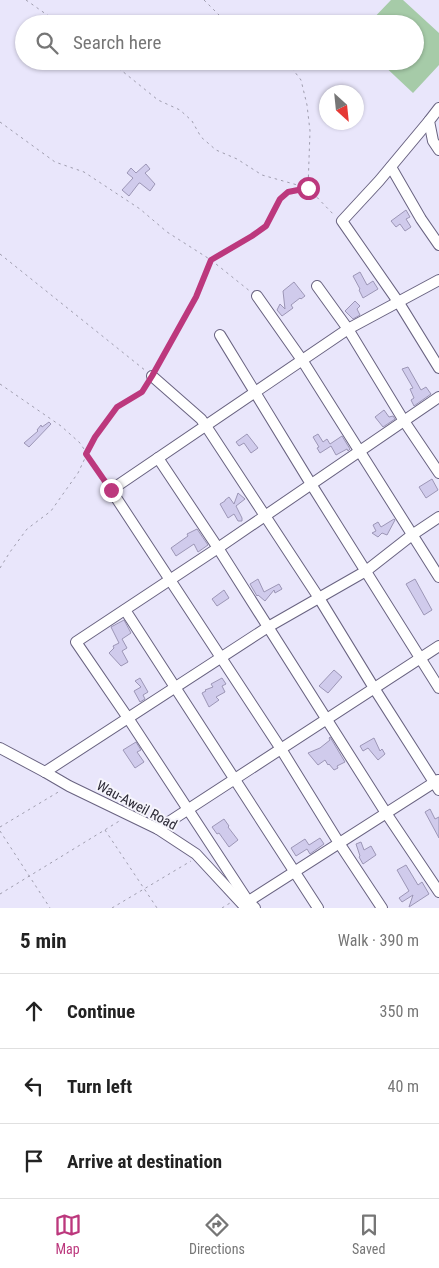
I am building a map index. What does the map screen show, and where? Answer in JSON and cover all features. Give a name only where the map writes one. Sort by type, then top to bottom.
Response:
[{"type":"street","points":[[439,108],[391,167],[342,221],[399,303],[439,368]]},
{"type":"street","points":[[429,121],[433,141],[439,150]]},
{"type":"street","points":[[391,167],[421,219],[439,245]]},
{"type":"street","points":[[382,908],[222,657],[111,490],[348,329],[439,280]]},
{"type":"street","points":[[318,286],[348,329],[404,421],[439,473]]},
{"type":"street","points":[[256,296],[302,360],[439,577]]},
{"type":"street","points":[[220,335],[439,688]]},
{"type":"street","points":[[152,376],[201,419],[206,426],[266,515],[374,688],[437,784],[339,843],[248,905],[188,809],[76,642],[218,548],[266,515],[311,484],[439,397]]},
{"type":"street","points":[[158,458],[218,548],[386,813],[439,892]]},
{"type":"street","points":[[46,772],[268,627],[366,571],[412,535],[439,517]]},
{"type":"street","points":[[125,610],[318,908]]},
{"type":"street","points":[[158,829],[439,646]]},
{"type":"street","name":"Wau-Aweil Road","points":[[0,748],[69,786],[158,829],[198,857],[248,905]]},
{"type":"path","points":[[26,0],[47,15]]},
{"type":"path","points":[[204,0],[219,15]]},
{"type":"path","points":[[121,70],[158,100],[180,110],[192,121],[200,138],[216,150],[237,159],[262,175],[308,188],[342,221]]},
{"type":"path","points":[[293,70],[301,80],[307,105],[310,131],[308,188]]},
{"type":"path","points":[[0,122],[55,162],[84,172],[140,209],[167,232],[211,260],[256,296]]},
{"type":"path","points":[[0,568],[27,529],[55,506],[78,473],[95,437],[117,407],[142,392],[196,297],[211,260],[266,226],[280,199],[288,192],[308,188]]},
{"type":"path","points":[[0,254],[152,376]]},
{"type":"path","points":[[0,384],[61,426],[80,443],[111,490]]},
{"type":"path","points":[[0,827],[69,786]]},
{"type":"path","points":[[0,894],[130,815]]},
{"type":"path","points":[[105,830],[157,908]]},
{"type":"path","points":[[0,831],[50,908]]},
{"type":"path","points":[[112,908],[198,857]]},
{"type":"green space","points":[[391,0],[403,0],[419,15],[377,15]]},
{"type":"green space","points":[[424,19],[439,33],[439,65],[413,93],[389,70],[424,70]]},
{"type":"building","points":[[146,164],[150,169],[145,173],[155,184],[150,191],[139,183],[129,196],[122,190],[133,178],[127,173],[131,168],[136,173]]},
{"type":"building","points":[[406,210],[410,217],[406,219],[411,227],[405,231],[400,224],[396,227],[391,221]]},
{"type":"building","points":[[360,272],[367,285],[373,281],[378,289],[363,298],[353,276]]},
{"type":"building","points":[[294,282],[305,296],[291,305],[293,308],[282,316],[277,310],[280,304],[285,309],[283,291]]},
{"type":"building","points":[[355,301],[360,306],[357,309],[360,315],[353,319],[345,311]]},
{"type":"building","points":[[408,367],[421,390],[426,387],[431,394],[414,406],[411,400],[414,398],[410,389],[413,388],[402,369]]},
{"type":"building","points":[[384,410],[389,417],[393,416],[395,419],[383,427],[375,417]]},
{"type":"building","points":[[49,422],[51,424],[29,447],[24,443],[38,431],[41,425],[42,427]]},
{"type":"building","points":[[247,434],[258,448],[251,453],[244,443],[239,446],[236,442]]},
{"type":"building","points":[[318,434],[323,442],[327,439],[330,444],[342,436],[350,449],[336,455],[331,446],[320,453],[313,437]]},
{"type":"building","points":[[432,479],[438,490],[426,498],[419,487]]},
{"type":"building","points":[[238,493],[245,499],[236,506],[242,521],[238,521],[234,514],[228,518],[220,504],[229,497],[234,504]]},
{"type":"building","points":[[394,519],[387,535],[382,533],[378,537],[372,533],[376,531],[373,525],[378,522],[381,527]]},
{"type":"building","points":[[197,529],[208,545],[198,552],[194,544],[176,556],[171,548],[188,536],[187,534]]},
{"type":"building","points":[[258,579],[264,592],[279,584],[282,589],[275,593],[274,590],[265,601],[257,596],[250,584]]},
{"type":"building","points":[[415,579],[432,610],[424,615],[406,584]]},
{"type":"building","points":[[224,590],[229,598],[217,606],[212,599]]},
{"type":"building","points":[[124,620],[131,633],[122,639],[127,648],[122,651],[128,662],[121,666],[109,653],[114,648],[113,646],[119,643],[111,627]]},
{"type":"building","points":[[334,670],[342,677],[328,693],[319,686]]},
{"type":"building","points":[[140,678],[148,692],[143,695],[145,699],[140,702],[134,691],[141,687],[135,681]]},
{"type":"building","points":[[222,678],[226,684],[222,686],[225,692],[216,697],[219,700],[209,707],[202,693],[213,687],[211,684]]},
{"type":"building","points":[[330,737],[345,762],[334,770],[325,760],[318,765],[308,753],[320,748],[330,740]]},
{"type":"building","points":[[374,738],[380,751],[382,749],[385,754],[378,760],[368,748],[363,751],[360,746]]},
{"type":"building","points":[[136,742],[141,750],[137,752],[144,762],[135,768],[123,750]]},
{"type":"building","points":[[430,809],[435,819],[439,817],[439,838],[425,812]]},
{"type":"building","points":[[224,819],[238,840],[229,847],[212,827]]},
{"type":"building","points":[[320,838],[324,844],[310,854],[307,849],[296,856],[291,848],[305,839],[309,845]]},
{"type":"building","points":[[361,842],[364,850],[371,846],[376,855],[363,864],[356,844]]},
{"type":"building","points":[[406,865],[418,885],[422,882],[429,894],[409,907],[413,895],[402,902],[399,898],[409,891],[397,870]]},
{"type":"route","points":[[111,490],[86,454],[95,437],[117,407],[142,392],[196,297],[211,260],[266,226],[280,199],[288,192],[308,188]]}]
